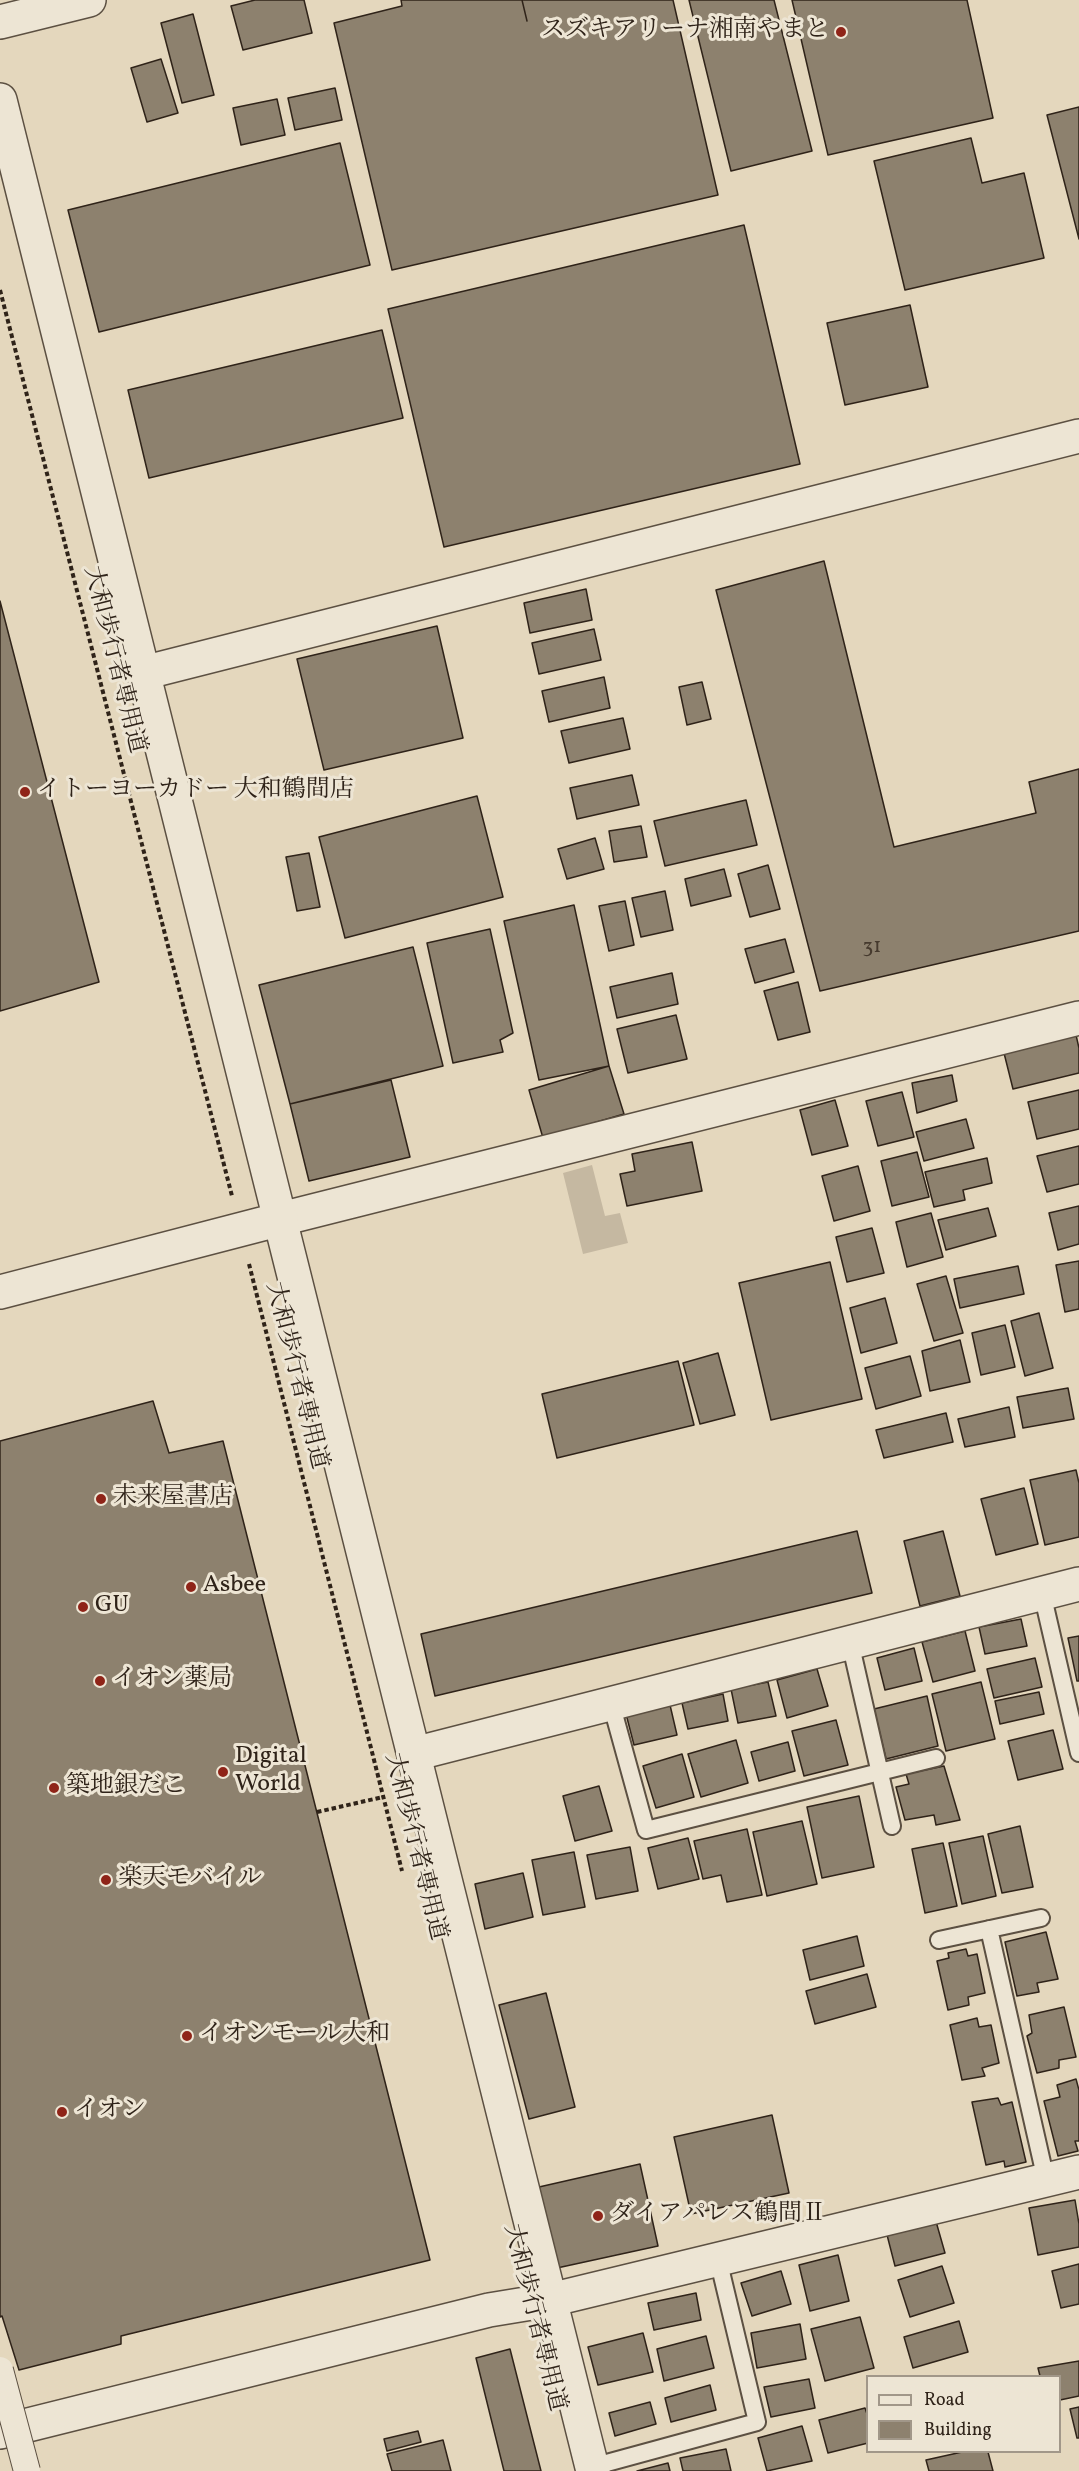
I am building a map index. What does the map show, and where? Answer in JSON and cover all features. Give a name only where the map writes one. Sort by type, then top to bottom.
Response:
[{"type":"street","points":[[0,22],[89,0]]},
{"type":"street","points":[[0,100],[592,2469]]},
{"type":"street","points":[[143,673],[1079,435]]},
{"type":"street","points":[[0,1292],[1079,1018]]},
{"type":"street","points":[[414,1754],[1079,1584]]},
{"type":"street","points":[[0,2432],[489,2310],[550,2300],[1079,2172]]},
{"type":"street","points":[[0,2370],[27,2471]]},
{"type":"lane","points":[[1042,1593],[1079,1753]]},
{"type":"lane","points":[[850,1642],[892,1826]]},
{"type":"lane","points":[[611,1703],[646,1830],[936,1758]]},
{"type":"lane","points":[[939,1940],[1041,1918]]},
{"type":"lane","points":[[989,1929],[1046,2180]]},
{"type":"lane","points":[[592,2469],[757,2422],[718,2259]]},
{"type":"path","name":"大和歩行者専用道","points":[[0,290],[404,1878]]},
{"type":"path","points":[[317,1812],[383,1797]]},
{"type":"shaded area","points":[[592,1165],[605,1216],[620,1213],[628,1243],[583,1254],[563,1173]]},
{"type":"building","points":[[255,0],[304,0],[312,33],[243,50],[231,6]]},
{"type":"building","points":[[401,0],[673,0],[718,195],[392,270],[334,23],[402,6]]},
{"type":"building","points":[[689,0],[774,0],[812,151],[731,171]]},
{"type":"building","points":[[792,0],[967,0],[993,118],[828,155]]},
{"type":"building","points":[[193,14],[214,95],[182,103],[161,23]]},
{"type":"building","points":[[161,59],[178,113],[147,122],[131,68]]},
{"type":"building","points":[[335,88],[342,120],[295,130],[288,98]]},
{"type":"building","points":[[277,99],[285,135],[241,145],[233,108]]},
{"type":"building","points":[[1079,107],[1079,239],[1047,115]]},
{"type":"building","points":[[971,138],[982,183],[1024,173],[1044,258],[905,290],[874,161]]},
{"type":"building","points":[[340,143],[370,265],[99,332],[68,210]]},
{"type":"building","points":[[744,225],[800,464],[444,547],[388,309]]},
{"type":"building","points":[[910,305],[928,387],[845,405],[827,323]]},
{"type":"building","points":[[382,330],[403,418],[149,478],[128,390]]},
{"type":"building","points":[[824,561],[894,847],[1036,813],[1029,782],[1079,769],[1079,931],[820,991],[716,590]]},
{"type":"building","points":[[586,589],[592,620],[530,633],[524,603]]},
{"type":"building","name":"イトーヨーカドー 大和鶴間店","points":[[0,601],[99,982],[0,1011]]},
{"type":"building","points":[[437,626],[463,738],[324,770],[297,659]]},
{"type":"building","points":[[594,629],[601,660],[539,674],[532,643]]},
{"type":"building","points":[[604,677],[610,708],[549,722],[542,691]]},
{"type":"building","points":[[702,682],[711,719],[687,725],[679,687]]},
{"type":"building","points":[[623,718],[630,749],[569,763],[561,731]]},
{"type":"building","points":[[632,775],[639,805],[577,819],[570,788]]},
{"type":"building","points":[[477,796],[503,897],[345,938],[319,837]]},
{"type":"building","points":[[746,800],[757,845],[665,866],[654,821]]},
{"type":"building","points":[[641,826],[647,857],[614,862],[609,831]]},
{"type":"building","points":[[595,838],[604,869],[567,879],[558,849]]},
{"type":"building","points":[[309,853],[320,907],[297,911],[286,857]]},
{"type":"building","points":[[768,865],[780,909],[750,917],[738,874]]},
{"type":"building","points":[[724,869],[731,896],[691,906],[685,879]]},
{"type":"building","points":[[665,891],[673,930],[641,937],[632,898]]},
{"type":"building","points":[[625,901],[634,945],[609,951],[599,906]]},
{"type":"building","points":[[574,905],[609,1066],[539,1080],[504,921]]},
{"type":"building","points":[[490,929],[513,1033],[500,1040],[503,1052],[453,1063],[427,943]]},
{"type":"building","points":[[785,939],[794,972],[755,983],[745,949]]},
{"type":"building","points":[[413,947],[443,1066],[290,1104],[259,985]]},
{"type":"building","points":[[672,973],[678,1004],[617,1018],[610,987]]},
{"type":"building","points":[[798,982],[810,1032],[778,1040],[764,991]]},
{"type":"building","points":[[676,1015],[687,1059],[628,1073],[617,1029]]},
{"type":"building","points":[[1076,1035],[1079,1048],[1079,1073],[1013,1089],[1004,1053]]},
{"type":"building","points":[[609,1066],[624,1114],[543,1138],[529,1090]]},
{"type":"building","points":[[952,1075],[957,1101],[917,1113],[912,1083]]},
{"type":"building","points":[[391,1080],[410,1157],[309,1181],[290,1104]]},
{"type":"building","points":[[1079,1090],[1079,1129],[1037,1139],[1028,1102]]},
{"type":"building","points":[[902,1092],[914,1137],[878,1146],[866,1101]]},
{"type":"building","points":[[835,1100],[848,1146],[812,1155],[800,1110]]},
{"type":"building","points":[[966,1119],[974,1148],[924,1161],[916,1132]]},
{"type":"building","points":[[692,1142],[702,1191],[627,1206],[620,1174],[635,1171],[632,1154]]},
{"type":"building","points":[[1079,1146],[1079,1184],[1047,1192],[1037,1156]]},
{"type":"building","points":[[917,1152],[929,1197],[892,1206],[881,1161]]},
{"type":"building","points":[[987,1158],[992,1183],[963,1190],[965,1200],[934,1207],[925,1172]]},
{"type":"building","points":[[858,1166],[870,1211],[834,1221],[822,1176]]},
{"type":"building","points":[[1079,1206],[1079,1244],[1058,1250],[1049,1213]]},
{"type":"building","points":[[988,1208],[996,1236],[946,1250],[938,1220]]},
{"type":"building","points":[[931,1213],[943,1257],[907,1267],[896,1222]]},
{"type":"building","points":[[872,1228],[884,1273],[847,1282],[836,1237]]},
{"type":"building","points":[[1079,1261],[1079,1309],[1065,1312],[1056,1265]]},
{"type":"building","points":[[830,1262],[862,1399],[771,1420],[739,1283]]},
{"type":"building","points":[[1018,1266],[1024,1294],[960,1308],[954,1279]]},
{"type":"building","points":[[946,1276],[963,1333],[934,1341],[917,1284]]},
{"type":"building","points":[[885,1298],[897,1343],[861,1353],[850,1308]]},
{"type":"building","points":[[1039,1313],[1053,1368],[1025,1376],[1011,1321]]},
{"type":"building","points":[[1005,1325],[1015,1367],[981,1375],[972,1333]]},
{"type":"building","points":[[960,1340],[970,1382],[930,1391],[922,1351]]},
{"type":"building","points":[[718,1353],[735,1415],[700,1424],[683,1363]]},
{"type":"building","points":[[910,1356],[921,1396],[876,1409],[865,1368]]},
{"type":"building","points":[[678,1361],[694,1425],[557,1458],[542,1394]]},
{"type":"building","points":[[1068,1388],[1074,1419],[1023,1428],[1017,1397]]},
{"type":"building","name":"イオンモール大和","points":[[153,1401],[169,1453],[223,1441],[430,2260],[121,2336],[121,2344],[19,2370],[2,2316],[0,2317],[0,1441]]},
{"type":"building","points":[[1009,1407],[1015,1437],[965,1447],[958,1419]]},
{"type":"building","points":[[946,1413],[953,1442],[884,1458],[876,1430]]},
{"type":"building","points":[[1076,1470],[1079,1483],[1079,1537],[1045,1545],[1030,1480]]},
{"type":"building","points":[[1024,1488],[1038,1544],[996,1555],[981,1499]]},
{"type":"building","points":[[857,1531],[872,1593],[435,1696],[421,1634]]},
{"type":"building","points":[[943,1531],[960,1596],[920,1606],[904,1541]]},
{"type":"building","points":[[1021,1619],[1027,1646],[985,1654],[979,1627]]},
{"type":"building","points":[[965,1631],[975,1671],[933,1682],[922,1642]]},
{"type":"building","points":[[1079,1636],[1079,1681],[1077,1681],[1068,1638]]},
{"type":"building","points":[[914,1648],[922,1681],[885,1690],[877,1658]]},
{"type":"building","points":[[1035,1658],[1042,1687],[994,1698],[987,1669]]},
{"type":"building","points":[[817,1669],[828,1706],[787,1718],[777,1680]]},
{"type":"building","points":[[768,1682],[776,1716],[738,1723],[731,1689]]},
{"type":"building","points":[[981,1682],[995,1739],[946,1751],[932,1694]]},
{"type":"building","points":[[1039,1692],[1044,1714],[1000,1724],[995,1701]]},
{"type":"building","points":[[723,1694],[728,1721],[688,1729],[682,1703]]},
{"type":"building","points":[[927,1696],[938,1746],[886,1759],[874,1709]]},
{"type":"building","points":[[670,1705],[677,1735],[634,1745],[626,1714]]},
{"type":"building","points":[[836,1720],[848,1765],[804,1776],[792,1731]]},
{"type":"building","points":[[1053,1730],[1063,1769],[1018,1780],[1008,1741]]},
{"type":"building","points":[[736,1740],[748,1783],[701,1797],[688,1754]]},
{"type":"building","points":[[788,1742],[795,1771],[759,1781],[751,1752]]},
{"type":"building","points":[[682,1754],[694,1797],[656,1808],[643,1766]]},
{"type":"building","points":[[944,1766],[960,1820],[936,1825],[934,1815],[905,1820],[896,1787],[909,1784],[906,1774]]},
{"type":"building","points":[[599,1786],[612,1831],[575,1841],[563,1796]]},
{"type":"building","points":[[859,1796],[874,1867],[822,1878],[807,1807]]},
{"type":"building","points":[[802,1821],[817,1884],[767,1896],[753,1832]]},
{"type":"building","points":[[1020,1826],[1033,1887],[1002,1893],[988,1834]]},
{"type":"building","points":[[747,1829],[762,1895],[727,1902],[721,1875],[703,1879],[694,1841]]},
{"type":"building","points":[[983,1836],[996,1896],[962,1904],[949,1843]]},
{"type":"building","points":[[688,1838],[699,1879],[658,1889],[648,1848]]},
{"type":"building","points":[[943,1843],[957,1906],[925,1913],[912,1849]]},
{"type":"building","points":[[630,1847],[638,1891],[596,1899],[587,1855]]},
{"type":"building","points":[[574,1852],[585,1907],[543,1915],[532,1860]]},
{"type":"building","points":[[523,1873],[533,1917],[485,1929],[475,1884]]},
{"type":"building","points":[[1046,1932],[1058,1979],[1037,1983],[1039,1992],[1017,1996],[1005,1942]]},
{"type":"building","points":[[857,1936],[864,1966],[810,1980],[803,1950]]},
{"type":"building","points":[[966,1949],[968,1956],[977,1954],[985,1993],[968,1997],[969,2005],[948,2010],[937,1961],[949,1958],[948,1953]]},
{"type":"building","points":[[867,1974],[876,2007],[815,2024],[806,1991]]},
{"type":"building","points":[[546,1993],[575,2107],[529,2119],[499,2005]]},
{"type":"building","points":[[1064,2007],[1076,2057],[1059,2060],[1059,2068],[1037,2073],[1027,2036],[1032,2033],[1029,2015]]},
{"type":"building","points":[[977,2018],[979,2027],[991,2025],[999,2063],[982,2068],[985,2076],[962,2080],[950,2025]]},
{"type":"building","points":[[1076,2079],[1079,2090],[1079,2141],[1075,2141],[1078,2151],[1058,2156],[1044,2101],[1060,2097],[1057,2085]]},
{"type":"building","points":[[998,2098],[1001,2105],[1012,2102],[1026,2162],[1005,2167],[1004,2161],[986,2165],[972,2102]]},
{"type":"building","points":[[772,2115],[789,2193],[691,2214],[674,2137]]},
{"type":"building","name":"ダイアパレス鶴間Ⅱ","points":[[640,2164],[658,2246],[557,2268],[539,2187]]},
{"type":"building","points":[[1075,2200],[1079,2224],[1079,2247],[1038,2255],[1029,2208]]},
{"type":"building","points":[[935,2218],[945,2253],[895,2266],[886,2231]]},
{"type":"building","points":[[838,2255],[849,2301],[810,2311],[799,2265]]},
{"type":"building","points":[[1079,2264],[1079,2304],[1061,2308],[1052,2271]]},
{"type":"building","points":[[942,2266],[954,2303],[910,2317],[898,2280]]},
{"type":"building","points":[[781,2271],[791,2304],[752,2316],[741,2283]]},
{"type":"building","points":[[696,2293],[701,2320],[654,2330],[648,2303]]},
{"type":"building","points":[[860,2317],[874,2368],[825,2381],[811,2329]]},
{"type":"building","points":[[959,2321],[968,2352],[913,2368],[904,2337]]},
{"type":"building","points":[[800,2324],[806,2359],[757,2368],[751,2333]]},
{"type":"building","points":[[643,2333],[653,2372],[598,2385],[588,2347]]},
{"type":"building","points":[[706,2336],[714,2368],[664,2381],[657,2349]]},
{"type":"building","points":[[510,2349],[541,2471],[504,2471],[476,2358]]},
{"type":"building","points":[[1079,2361],[1079,2396],[1061,2400],[1061,2375],[1040,2375],[1038,2368]]},
{"type":"building","points":[[809,2379],[815,2408],[771,2417],[764,2387]]},
{"type":"building","points":[[710,2385],[716,2410],[671,2422],[665,2398]]},
{"type":"building","points":[[650,2402],[656,2424],[615,2436],[609,2413]]},
{"type":"building","points":[[1079,2407],[1079,2438],[1077,2438],[1070,2409]]},
{"type":"building","points":[[865,2408],[866,2444],[828,2453],[819,2420]]},
{"type":"building","points":[[802,2426],[812,2461],[767,2471],[758,2438]]},
{"type":"building","points":[[418,2431],[421,2442],[387,2451],[384,2439]]},
{"type":"building","points":[[443,2440],[451,2471],[392,2471],[387,2454]]},
{"type":"building","points":[[726,2449],[731,2471],[683,2471],[680,2458]]},
{"type":"building","points":[[958,2453],[988,2453],[993,2471],[929,2471],[926,2460]]},
{"type":"building","points":[[668,2463],[670,2471],[637,2471]]},
{"type":"place","name":"スズキアリーナ湘南やまと","points":[[841,32]]},
{"type":"place","name":"イトーヨーカドー 大和鶴間店","points":[[25,792]]},
{"type":"place","name":"未来屋書店","points":[[101,1499]]},
{"type":"place","name":"Asbee","points":[[191,1587]]},
{"type":"place","name":"GU","points":[[83,1607]]},
{"type":"place","name":"イオン薬局","points":[[100,1681]]},
{"type":"place","name":"Digital World","points":[[223,1772]]},
{"type":"place","name":"築地銀だこ","points":[[54,1788]]},
{"type":"place","name":"楽天モバイル","points":[[106,1880]]},
{"type":"place","name":"イオンモール大和","points":[[187,2036]]},
{"type":"place","name":"イオン","points":[[62,2112]]},
{"type":"place","name":"ダイアパレス鶴間Ⅱ","points":[[598,2216]]}]
